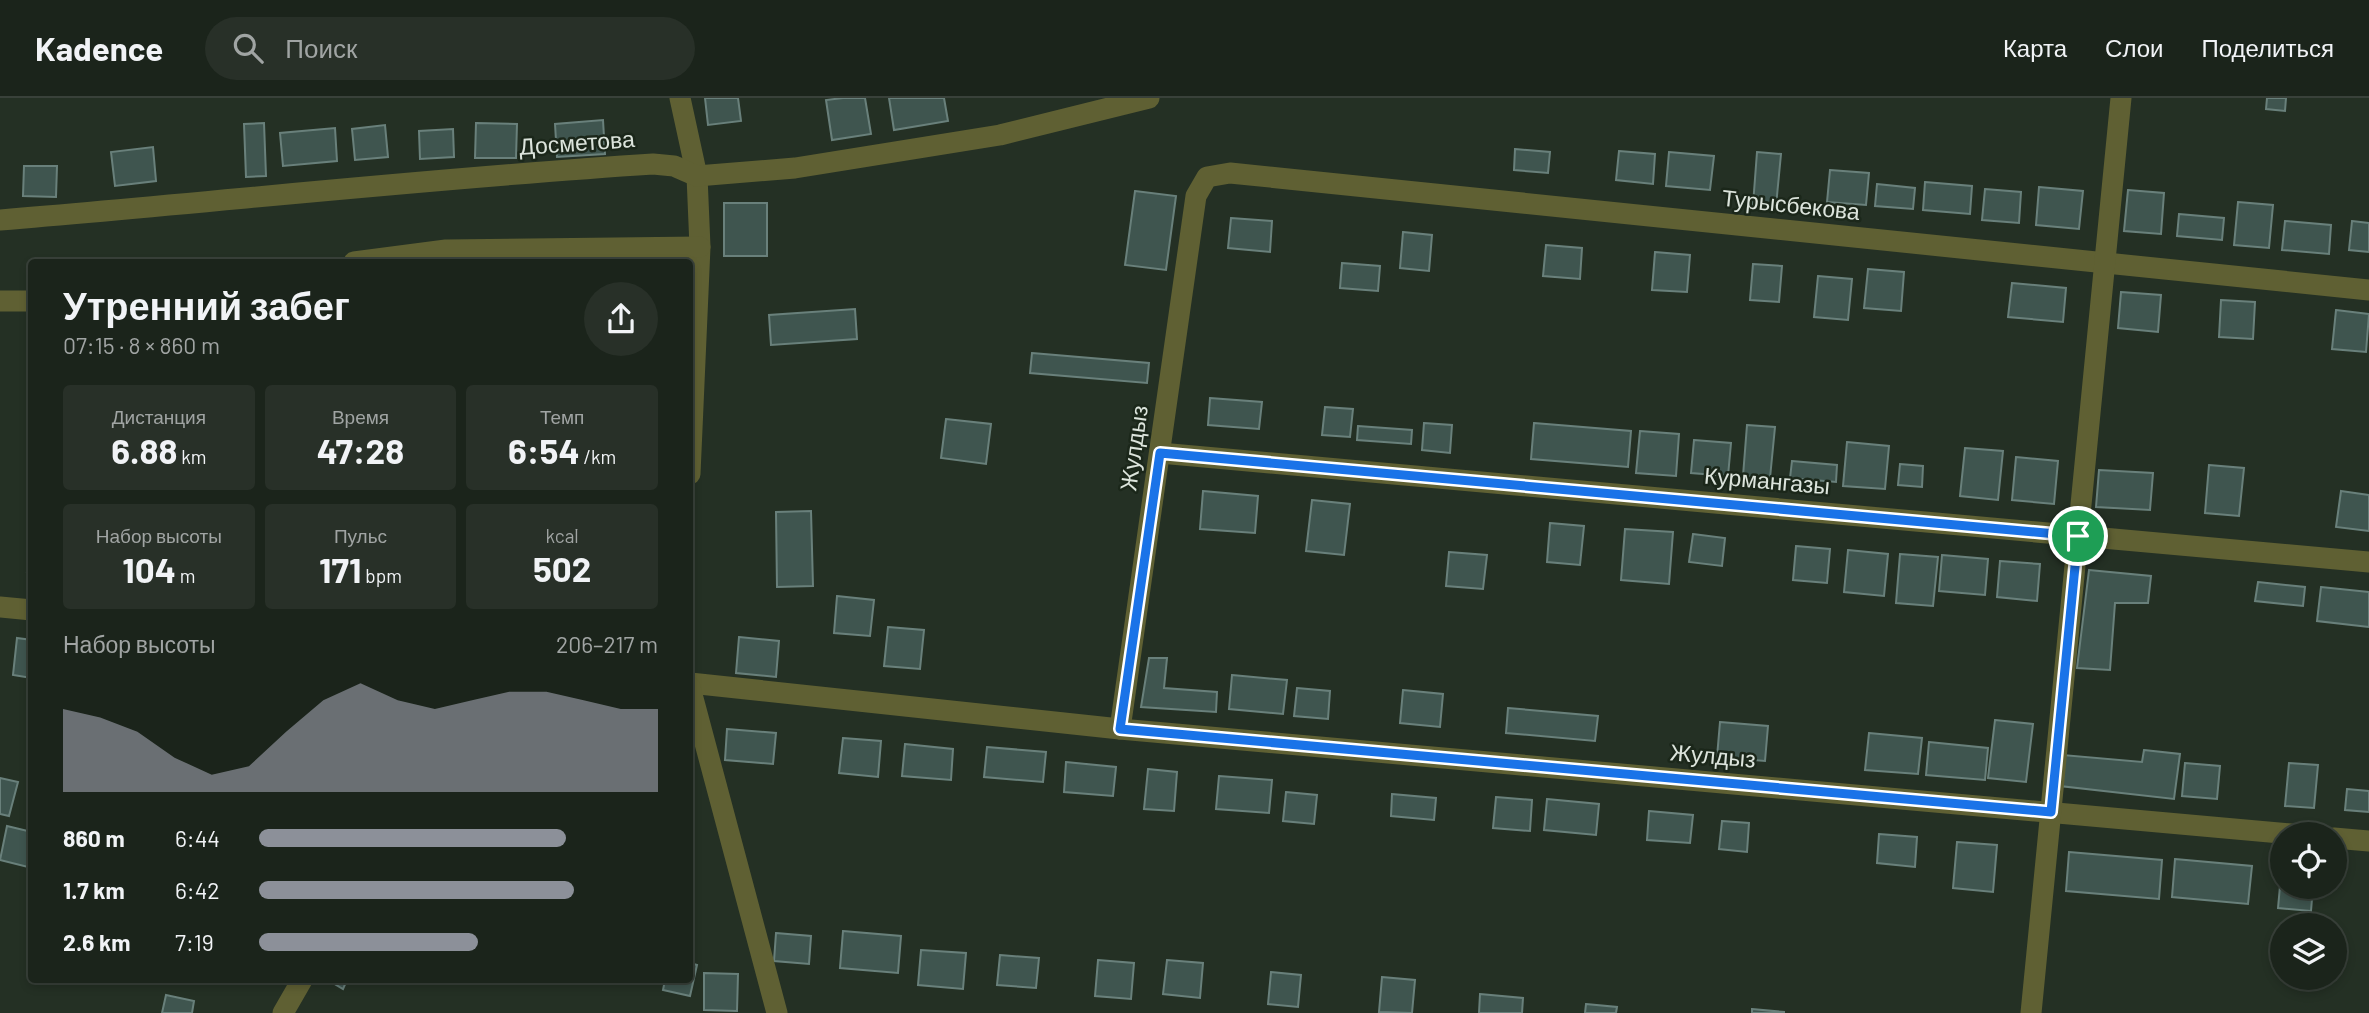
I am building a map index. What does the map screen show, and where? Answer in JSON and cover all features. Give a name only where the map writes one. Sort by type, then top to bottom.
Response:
[{"type":"street","points":[[680,98],[697,176],[700,247],[693,406]]},
{"type":"street","name":"Досметова","points":[[0,220],[255,199],[451,177],[653,164],[674,166],[697,176],[794,168],[886,156],[1000,135],[1149,98]]},
{"type":"street","points":[[2031,1013],[2121,98]]},
{"type":"street","name":"Турысбекова","points":[[1207,177],[1230,173],[2369,290]]},
{"type":"street","name":"Жулдыз","points":[[1120,729],[1196,196],[1207,177]]},
{"type":"street","points":[[377,259],[446,250],[700,247]]},
{"type":"street","points":[[0,302],[28,301]]},
{"type":"street","name":"Курмангазы","points":[[1160,453],[2369,562]]},
{"type":"street","points":[[0,607],[28,610]]},
{"type":"street","name":"Жулдыз","points":[[693,685],[1120,729],[2270,832]]},
{"type":"street","points":[[693,696],[777,1013]]},
{"type":"street","points":[[2347,839],[2369,841]]},
{"type":"street","points":[[283,1013],[300,983]]},
{"type":"building","points":[[705,98],[738,98],[741,121],[708,125]]},
{"type":"building","points":[[865,98],[871,134],[832,140],[826,100]]},
{"type":"building","points":[[889,98],[944,98],[948,121],[894,130]]},
{"type":"building","points":[[2267,98],[2286,98],[2285,111],[2266,109]]},
{"type":"building","points":[[603,120],[605,154],[557,157],[555,124]]},
{"type":"building","points":[[264,123],[266,176],[246,177],[244,124]]},
{"type":"building","points":[[476,123],[517,124],[516,158],[475,158]]},
{"type":"building","points":[[385,125],[388,157],[355,160],[352,129]]},
{"type":"building","points":[[335,128],[337,161],[283,166],[280,133]]},
{"type":"building","points":[[453,129],[454,157],[420,159],[419,131]]},
{"type":"building","points":[[153,147],[156,181],[115,186],[111,152]]},
{"type":"building","points":[[1515,149],[1550,152],[1548,173],[1514,170]]},
{"type":"building","points":[[1619,151],[1655,154],[1653,184],[1616,180]]},
{"type":"building","points":[[1669,152],[1714,156],[1710,190],[1666,186]]},
{"type":"building","points":[[1757,152],[1781,154],[1776,206],[1753,205]]},
{"type":"building","points":[[24,166],[57,166],[56,197],[23,196]]},
{"type":"building","points":[[1830,170],[1869,173],[1866,205],[1827,202]]},
{"type":"building","points":[[1925,182],[1972,186],[1970,214],[1923,210]]},
{"type":"building","points":[[1877,184],[1915,188],[1913,209],[1875,206]]},
{"type":"building","points":[[2039,187],[2083,191],[2079,229],[2036,225]]},
{"type":"building","points":[[1985,189],[2021,192],[2019,223],[1982,220]]},
{"type":"building","points":[[2128,190],[2164,193],[2161,234],[2124,231]]},
{"type":"building","points":[[1135,191],[1176,196],[1166,270],[1125,265]]},
{"type":"building","points":[[2238,202],[2273,205],[2269,248],[2234,245]]},
{"type":"building","points":[[724,203],[767,203],[767,256],[724,256]]},
{"type":"building","points":[[2179,214],[2224,218],[2222,240],[2177,236]]},
{"type":"building","points":[[1231,218],[1272,221],[1270,252],[1228,248]]},
{"type":"building","points":[[2285,221],[2331,225],[2329,254],[2282,250]]},
{"type":"building","points":[[2352,221],[2369,223],[2369,252],[2349,250]]},
{"type":"building","points":[[1403,232],[1432,235],[1429,271],[1400,268]]},
{"type":"building","points":[[1546,245],[1582,248],[1580,279],[1543,276]]},
{"type":"building","points":[[1655,252],[1690,255],[1687,292],[1652,290]]},
{"type":"building","points":[[1342,263],[1380,266],[1378,291],[1340,288]]},
{"type":"building","points":[[1753,264],[1782,266],[1779,302],[1750,300]]},
{"type":"building","points":[[1868,269],[1904,272],[1901,311],[1864,308]]},
{"type":"building","points":[[1818,276],[1852,279],[1848,320],[1814,317]]},
{"type":"building","points":[[2012,283],[2066,288],[2063,322],[2008,317]]},
{"type":"building","points":[[2121,292],[2161,295],[2158,332],[2118,328]]},
{"type":"building","points":[[2221,300],[2255,302],[2253,339],[2219,337]]},
{"type":"building","points":[[855,309],[857,339],[771,345],[769,315]]},
{"type":"building","points":[[2336,310],[2369,314],[2366,352],[2332,349]]},
{"type":"building","points":[[1032,353],[1149,363],[1147,383],[1030,373]]},
{"type":"building","points":[[1210,398],[1262,402],[1259,429],[1208,425]]},
{"type":"building","points":[[1325,407],[1353,409],[1350,437],[1322,435]]},
{"type":"building","points":[[946,419],[991,424],[986,464],[941,458]]},
{"type":"building","points":[[1424,423],[1452,425],[1450,453],[1422,450]]},
{"type":"building","points":[[1534,423],[1631,431],[1628,467],[1531,459]]},
{"type":"building","points":[[1747,425],[1775,427],[1770,478],[1743,476]]},
{"type":"building","points":[[1358,426],[1412,430],[1411,444],[1357,440]]},
{"type":"building","points":[[1640,431],[1679,434],[1676,476],[1636,473]]},
{"type":"building","points":[[1694,440],[1731,443],[1728,476],[1691,473]]},
{"type":"building","points":[[1847,442],[1889,446],[1885,489],[1843,486]]},
{"type":"building","points":[[1965,448],[2003,451],[1998,500],[1960,496]]},
{"type":"building","points":[[2016,457],[2058,461],[2054,504],[2012,500]]},
{"type":"building","points":[[1792,461],[1837,465],[1836,482],[1790,478]]},
{"type":"building","points":[[1900,464],[1923,466],[1922,487],[1898,485]]},
{"type":"building","points":[[2209,465],[2244,468],[2239,516],[2205,513]]},
{"type":"building","points":[[2099,470],[2153,473],[2150,510],[2096,507]]},
{"type":"building","points":[[1203,491],[1258,496],[1255,533],[1200,529]]},
{"type":"building","points":[[2341,491],[2369,495],[2369,531],[2336,527]]},
{"type":"building","points":[[1312,500],[1350,504],[1344,555],[1306,551]]},
{"type":"building","points":[[811,511],[813,586],[777,587],[776,512]]},
{"type":"building","points":[[1550,523],[1584,526],[1580,565],[1547,562]]},
{"type":"building","points":[[1625,529],[1673,532],[1669,584],[1621,580]]},
{"type":"building","points":[[1693,534],[1725,538],[1722,566],[1689,562]]},
{"type":"building","points":[[1796,546],[1830,549],[1827,583],[1793,580]]},
{"type":"building","points":[[1848,550],[1888,554],[1884,596],[1844,592]]},
{"type":"building","points":[[1449,552],[1487,555],[1483,589],[1446,586]]},
{"type":"building","points":[[1900,554],[1938,557],[1933,606],[1896,603]]},
{"type":"building","points":[[1942,555],[1988,559],[1985,595],[1939,591]]},
{"type":"building","points":[[2000,561],[2040,564],[2037,601],[1997,597]]},
{"type":"building","points":[[2089,570],[2151,576],[2148,603],[2115,603],[2110,670],[2077,668]]},
{"type":"building","points":[[2258,582],[2305,587],[2303,606],[2255,601]]},
{"type":"building","points":[[2321,587],[2369,592],[2369,627],[2317,621]]},
{"type":"building","points":[[837,596],[874,600],[870,636],[834,633]]},
{"type":"building","points":[[888,627],[924,630],[920,669],[884,666]]},
{"type":"building","points":[[739,637],[779,641],[776,677],[736,673]]},
{"type":"building","points":[[17,638],[28,639],[28,677],[13,675]]},
{"type":"building","points":[[1149,658],[1167,658],[1164,688],[1217,692],[1216,712],[1141,707]]},
{"type":"building","points":[[1232,675],[1287,680],[1283,714],[1229,709]]},
{"type":"building","points":[[1297,688],[1330,691],[1328,719],[1294,716]]},
{"type":"building","points":[[1403,690],[1443,694],[1440,727],[1400,723]]},
{"type":"building","points":[[1508,708],[1598,716],[1595,741],[1506,733]]},
{"type":"building","points":[[1995,720],[2033,724],[2026,782],[1988,778]]},
{"type":"building","points":[[1720,722],[1768,726],[1765,761],[1717,757]]},
{"type":"building","points":[[727,729],[776,733],[773,764],[725,760]]},
{"type":"building","points":[[1869,733],[1922,738],[1918,774],[1865,770]]},
{"type":"building","points":[[843,738],[881,741],[878,777],[839,773]]},
{"type":"building","points":[[1929,742],[1988,748],[1985,780],[1926,775]]},
{"type":"building","points":[[905,744],[953,749],[951,780],[902,776]]},
{"type":"building","points":[[987,747],[1046,752],[1043,782],[984,777]]},
{"type":"building","points":[[2144,750],[2180,754],[2174,799],[2060,786],[2063,755],[2142,762]]},
{"type":"building","points":[[1066,762],[1116,767],[1113,796],[1064,792]]},
{"type":"building","points":[[2185,763],[2220,766],[2217,799],[2182,796]]},
{"type":"building","points":[[2289,763],[2318,765],[2314,808],[2285,806]]},
{"type":"building","points":[[1148,769],[1177,772],[1174,811],[1144,809]]},
{"type":"building","points":[[1219,776],[1272,780],[1269,813],[1216,809]]},
{"type":"building","points":[[0,778],[18,782],[9,816],[0,814]]},
{"type":"building","points":[[2347,789],[2369,791],[2369,812],[2345,810]]},
{"type":"building","points":[[1286,792],[1317,795],[1314,824],[1283,821]]},
{"type":"building","points":[[1392,794],[1436,798],[1434,820],[1391,816]]},
{"type":"building","points":[[1496,797],[1532,800],[1530,831],[1493,828]]},
{"type":"building","points":[[1547,799],[1599,804],[1596,835],[1544,830]]},
{"type":"building","points":[[1649,811],[1693,815],[1690,843],[1647,840]]},
{"type":"building","points":[[1722,821],[1749,823],[1747,852],[1719,849]]},
{"type":"building","points":[[7,826],[28,831],[28,867],[0,860]]},
{"type":"building","points":[[1879,834],[1917,837],[1915,867],[1877,863]]},
{"type":"building","points":[[1957,842],[1997,845],[1993,892],[1953,888]]},
{"type":"building","points":[[2069,852],[2162,860],[2159,899],[2066,891]]},
{"type":"building","points":[[2175,859],[2252,866],[2248,904],[2172,897]]},
{"type":"building","points":[[2279,899],[2312,899],[2311,911],[2278,908]]},
{"type":"building","points":[[843,931],[901,936],[898,973],[840,968]]},
{"type":"building","points":[[776,933],[811,936],[809,964],[774,961]]},
{"type":"building","points":[[921,950],[966,953],[963,989],[918,985]]},
{"type":"building","points":[[1000,955],[1039,958],[1036,988],[997,985]]},
{"type":"building","points":[[1098,960],[1134,963],[1131,999],[1095,996]]},
{"type":"building","points":[[1167,960],[1203,963],[1200,998],[1163,994]]},
{"type":"building","points":[[693,964],[697,965],[693,983]]},
{"type":"building","points":[[1271,972],[1301,975],[1298,1007],[1268,1004]]},
{"type":"building","points":[[704,973],[738,974],[737,1011],[704,1010]]},
{"type":"building","points":[[1382,977],[1415,980],[1412,1013],[1379,1012]]},
{"type":"building","points":[[333,983],[346,983],[343,989]]},
{"type":"building","points":[[664,983],[693,983],[690,996],[663,990]]},
{"type":"building","points":[[1480,994],[1523,998],[1522,1013],[1479,1013]]},
{"type":"building","points":[[166,995],[194,1001],[192,1013],[162,1013]]},
{"type":"building","points":[[1586,1004],[1617,1007],[1616,1013],[1585,1013]]},
{"type":"building","points":[[1752,1009],[1784,1012],[1784,1013],[1752,1013]]},
{"type":"route","points":[[1160,453],[2078,536],[2051,812],[1120,729],[1160,453]]}]
